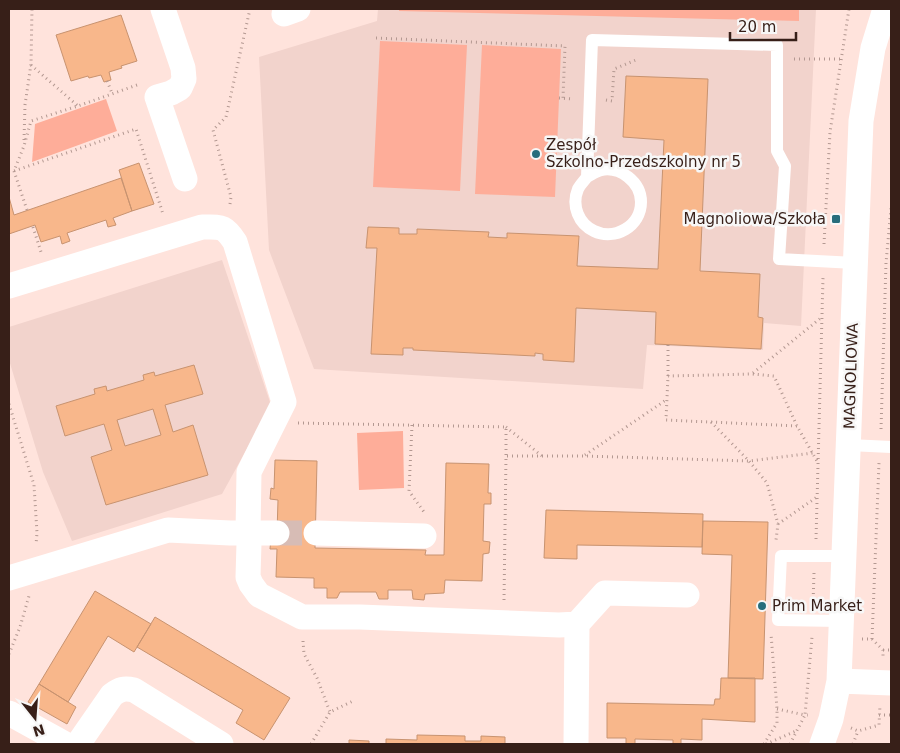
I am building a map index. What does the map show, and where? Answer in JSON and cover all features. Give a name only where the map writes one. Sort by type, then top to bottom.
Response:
[{"type":"street","points":[[163,9],[183,68],[184,79],[180,88],[157,97],[185,180]]},
{"type":"street","name":"MAGNOLIOWA","points":[[822,744],[831,719],[839,681],[861,121],[873,48],[885,9]]},
{"type":"street","points":[[9,286],[202,227],[220,227],[228,232],[235,242],[284,402],[249,472],[248,578],[250,584],[259,595],[302,617],[577,624]]},
{"type":"street","points":[[316,533],[426,527]]},
{"type":"street","points":[[9,578],[168,530],[277,533]]},
{"type":"street","points":[[576,744],[577,624],[605,593],[687,595]]},
{"type":"street","points":[[839,681],[891,683]]},
{"type":"street","points":[[78,744],[112,695],[118,690],[126,688],[134,690],[221,744]]},
{"type":"street","points":[[9,713],[65,744]]},
{"type":"lane","points":[[587,177],[600,170],[615,170],[628,176],[638,187],[641,202],[638,216],[629,228],[616,234],[601,234],[588,228],[578,217],[575,203],[578,188],[587,177],[592,40],[777,45],[777,151],[785,166],[779,259],[855,263]]},
{"type":"lane","points":[[849,445],[886,447]]},
{"type":"lane","points":[[842,621],[778,620],[781,556],[844,556]]},
{"type":"path","points":[[24,146],[25,104],[31,64],[32,9]]},
{"type":"path","points":[[230,204],[231,196],[214,130],[226,117],[250,9]]},
{"type":"path","points":[[376,38],[565,46],[561,98],[612,100],[614,69],[640,59]]},
{"type":"path","points":[[778,60],[841,59]]},
{"type":"path","points":[[31,64],[78,106]]},
{"type":"path","points":[[107,81],[112,93]]},
{"type":"path","points":[[27,210],[14,171],[24,146],[31,120],[78,106],[139,84]]},
{"type":"path","points":[[14,171],[136,129],[164,215]]},
{"type":"path","points":[[872,639],[886,447],[886,264],[891,208]]},
{"type":"path","points":[[33,226],[43,256]]},
{"type":"path","points":[[752,374],[822,317]]},
{"type":"path","points":[[668,344],[666,420],[797,426]]},
{"type":"path","points":[[668,376],[752,374],[774,376],[797,426],[818,464]]},
{"type":"path","points":[[584,456],[667,399]]},
{"type":"path","points":[[9,404],[34,484],[37,533],[34,571],[30,590],[20,626],[9,654]]},
{"type":"path","points":[[274,422],[506,427],[542,456]]},
{"type":"path","points":[[710,422],[749,461],[767,483],[778,524],[775,544]]},
{"type":"path","points":[[412,425],[409,491],[426,527]]},
{"type":"path","points":[[504,623],[506,427]]},
{"type":"path","points":[[506,456],[584,456],[749,461],[813,454]]},
{"type":"path","points":[[778,524],[817,497]]},
{"type":"path","points":[[302,617],[304,654],[317,678],[330,712]]},
{"type":"path","points":[[765,744],[777,723],[771,630]]},
{"type":"path","points":[[777,709],[805,715],[812,637],[807,634]]},
{"type":"path","points":[[883,650],[891,650]]},
{"type":"path","points":[[311,744],[330,712],[353,701]]},
{"type":"path","points":[[880,715],[891,715]]},
{"type":"path","points":[[765,744],[797,730]]},
{"type":"path","points":[[854,744],[858,732]]},
{"type":"shaded area","name":"Zespół Szkolno-Przedszkolny nr 5","points":[[378,9],[816,9],[801,326],[764,323],[763,350],[647,345],[643,389],[314,369],[269,250],[259,57],[377,21]]},
{"type":"shaded area","points":[[399,9],[799,9],[799,21],[399,11]]},
{"type":"shaded area","points":[[380,41],[467,45],[460,191],[373,187]]},
{"type":"shaded area","points":[[482,45],[561,49],[555,197],[475,194]]},
{"type":"shaded area","points":[[106,99],[117,131],[32,162],[35,124]]},
{"type":"shaded area","points":[[222,260],[271,405],[222,494],[72,541],[43,472],[9,360],[9,327]]},
{"type":"shaded area","points":[[403,431],[404,488],[359,490],[357,433]]},
{"type":"building","points":[[121,15],[137,61],[109,72],[111,80],[104,82],[101,75],[89,78],[88,76],[71,81],[56,35]]},
{"type":"building","points":[[626,76],[708,79],[700,271],[760,274],[758,317],[763,318],[761,349],[655,344],[656,312],[576,308],[574,362],[543,360],[543,354],[535,353],[535,356],[413,350],[413,348],[403,348],[403,355],[371,354],[377,248],[366,248],[368,227],[399,228],[399,234],[417,234],[417,229],[489,232],[488,237],[507,238],[507,233],[579,236],[577,266],[658,269],[664,140],[623,137]]},
{"type":"building","points":[[139,163],[154,204],[132,211],[119,170]]},
{"type":"building","points":[[121,178],[132,211],[113,218],[116,225],[108,227],[106,220],[67,233],[70,241],[62,244],[60,236],[41,242],[35,225],[9,234],[9,197],[14,215]]},
{"type":"building","points":[[194,365],[203,394],[165,405],[173,432],[193,425],[208,475],[106,505],[91,457],[112,450],[104,424],[65,436],[56,406],[95,394],[94,389],[106,386],[107,391],[144,380],[143,375],[154,372],[155,376]],"holes":[[[153,409],[161,435],[125,446],[117,420]]]},
{"type":"building","points":[[275,460],[317,461],[315,548],[426,550],[425,555],[444,555],[446,463],[489,464],[488,493],[491,493],[491,504],[484,504],[483,541],[490,542],[489,553],[483,554],[482,581],[445,580],[444,593],[425,594],[424,600],[413,599],[412,590],[388,590],[388,599],[379,599],[376,592],[340,592],[337,598],[327,598],[327,588],[314,588],[314,578],[276,577],[277,549],[270,549],[271,538],[277,533],[278,500],[270,499],[271,488],[274,489]]},
{"type":"building","points":[[546,510],[703,514],[702,547],[577,545],[577,559],[544,558]]},
{"type":"building","points":[[703,521],[768,522],[763,679],[728,678],[732,555],[702,554]]},
{"type":"building","points":[[95,591],[151,624],[134,652],[108,636],[68,702],[39,684]]},
{"type":"building","points":[[155,617],[290,698],[264,740],[236,723],[243,710],[137,647]]},
{"type":"building","points":[[721,678],[755,678],[755,722],[702,719],[702,740],[681,739],[681,744],[673,744],[673,740],[635,739],[635,744],[626,744],[626,738],[607,738],[607,703],[714,705],[715,699],[720,699]]},
{"type":"building","points":[[39,684],[76,707],[67,724],[28,702]]},
{"type":"building","points":[[417,735],[465,736],[465,741],[481,741],[481,736],[505,737],[505,744],[386,744],[386,739],[417,740]]},
{"type":"building","points":[[349,740],[369,741],[369,744],[349,744]]},
{"type":"tunnel","points":[[277,533],[316,533]]},
{"type":"place","name":"Zespół Szkolno-Przedszkolny nr 5","points":[[536,154]]},
{"type":"place","name":"Magnoliowa/Szkoła","points":[[836,219]]},
{"type":"place","name":"Prim Market","points":[[762,606]]}]
